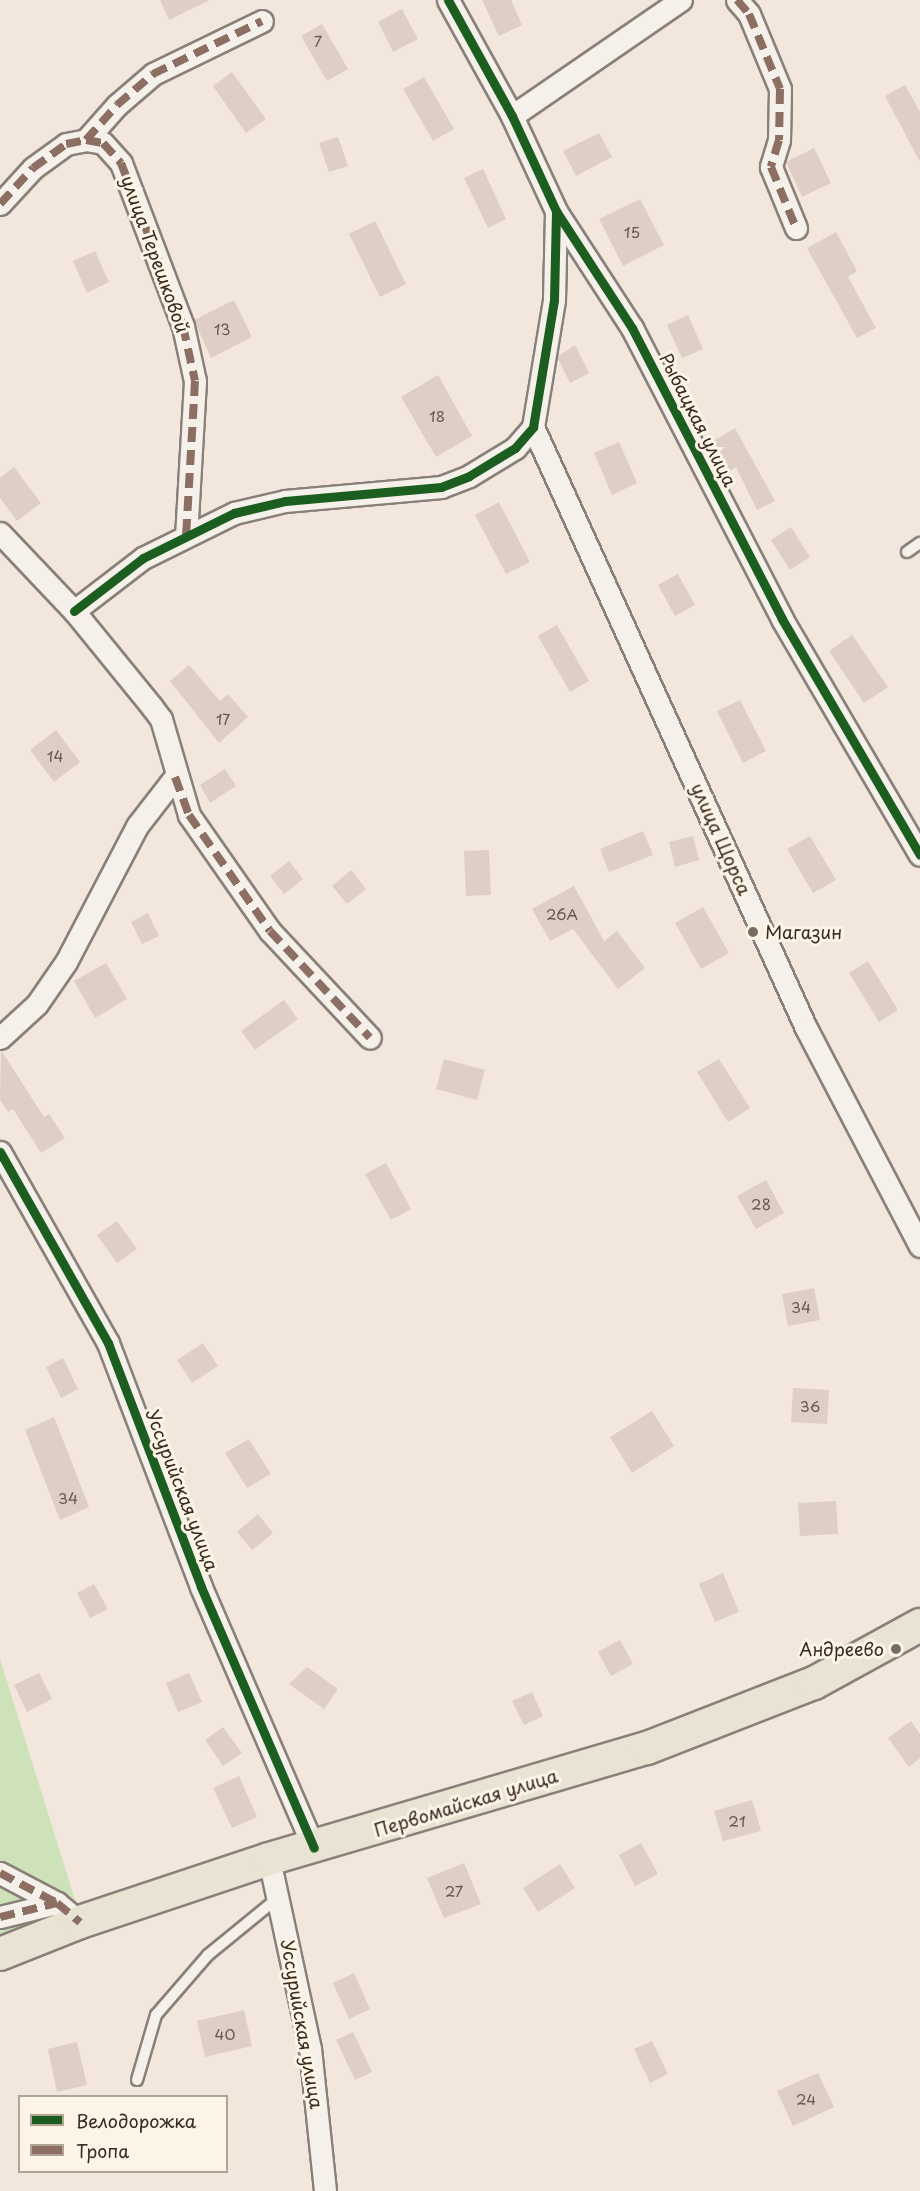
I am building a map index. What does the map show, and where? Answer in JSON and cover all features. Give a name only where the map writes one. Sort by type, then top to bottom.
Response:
[{"type":"main road","name":"Первомайская улица","points":[[0,1954],[69,1912],[314,1848],[647,1748],[734,1717],[813,1683],[920,1624]]},
{"type":"street","name":"Рыбацкая улица","points":[[448,0],[512,116],[556,211],[632,328],[782,619],[920,855]]},
{"type":"street","points":[[512,116],[681,0]]},
{"type":"street","points":[[737,0],[749,14],[780,89],[779,140],[771,167],[796,228]]},
{"type":"street","points":[[0,204],[52,152],[66,144],[86,140],[117,105],[153,74],[262,21]]},
{"type":"street","name":"улица Терешковой","points":[[86,140],[103,143],[121,163],[183,326],[195,381],[186,535]]},
{"type":"street","points":[[74,611],[143,558],[234,513],[285,501],[441,487],[498,459],[533,427],[554,300],[556,211]]},
{"type":"street","name":"улица Щорса","points":[[533,427],[806,1028],[920,1246]]},
{"type":"street","points":[[0,533],[74,611],[160,719],[175,777],[189,815],[270,931],[370,1038]]},
{"type":"street","points":[[0,1038],[37,1004],[54,979],[94,913],[137,826],[175,777]]},
{"type":"street","name":"Уссурийская улица","points":[[0,1152],[108,1343],[201,1587],[314,1848]]},
{"type":"street","name":"Уссурийская улица","points":[[269,1859],[279,1896],[310,2048],[325,2191]]},
{"type":"street","points":[[0,1873],[69,1912]]},
{"type":"street","points":[[0,1917],[69,1912]]},
{"type":"lane","points":[[907,552],[920,543]]},
{"type":"lane","points":[[137,2080],[156,2015],[208,1955],[279,1896]]},
{"type":"green space","points":[[0,1659],[76,1903],[0,1936]]},
{"type":"building","points":[[160,0],[210,0],[169,20]]},
{"type":"building","points":[[482,0],[511,0],[522,25],[499,36]]},
{"type":"building","points":[[402,9],[418,39],[393,52],[378,22]]},
{"type":"building","points":[[322,24],[348,69],[327,81],[301,36]]},
{"type":"building","points":[[232,72],[266,119],[246,133],[213,86]]},
{"type":"building","points":[[424,77],[454,129],[433,141],[403,89]]},
{"type":"building","points":[[905,85],[920,112],[920,162],[885,96]]},
{"type":"building","points":[[599,133],[612,157],[576,176],[563,151]]},
{"type":"building","points":[[338,137],[348,166],[329,172],[319,143]]},
{"type":"building","points":[[814,148],[831,183],[802,197],[786,162]]},
{"type":"building","points":[[483,169],[506,219],[488,228],[464,178]]},
{"type":"building","points":[[640,199],[664,245],[623,266],[599,219]]},
{"type":"building","points":[[375,221],[406,284],[380,297],[349,234]]},
{"type":"building","points":[[836,232],[857,271],[848,277],[876,328],[857,338],[807,248]]},
{"type":"building","points":[[95,251],[109,282],[87,293],[73,261]]},
{"type":"building","points":[[234,300],[252,337],[211,358],[194,320]]},
{"type":"building","points":[[688,315],[703,349],[682,358],[667,325]]},
{"type":"building","points":[[575,345],[589,373],[570,383],[557,357]]},
{"type":"building","points":[[438,375],[472,436],[436,457],[401,397]]},
{"type":"building","points":[[735,428],[775,501],[757,510],[736,467],[730,471],[713,441]]},
{"type":"building","points":[[619,442],[637,483],[612,495],[594,453]]},
{"type":"building","points":[[14,467],[41,503],[17,521],[0,498],[0,478]]},
{"type":"building","points":[[499,502],[530,562],[506,574],[475,515]]},
{"type":"building","points":[[791,527],[810,557],[790,570],[771,540]]},
{"type":"building","points":[[678,574],[695,605],[675,616],[658,585]]},
{"type":"building","points":[[557,625],[589,681],[570,692],[538,636]]},
{"type":"building","points":[[852,635],[888,687],[864,703],[829,651]]},
{"type":"building","points":[[189,665],[220,701],[228,694],[248,717],[219,743],[170,681]]},
{"type":"building","points":[[740,700],[766,751],[743,763],[717,711]]},
{"type":"building","points":[[56,730],[80,762],[54,782],[30,750]]},
{"type":"building","points":[[225,769],[236,786],[210,803],[200,785]]},
{"type":"building","points":[[643,831],[653,855],[609,872],[600,849]]},
{"type":"building","points":[[693,836],[699,860],[675,867],[669,842]]},
{"type":"building","points":[[810,836],[836,880],[813,893],[787,849]]},
{"type":"building","points":[[489,850],[491,895],[466,896],[464,851]]},
{"type":"building","points":[[289,861],[303,879],[284,894],[270,876]]},
{"type":"building","points":[[351,870],[366,889],[347,904],[332,886]]},
{"type":"building","points":[[574,886],[604,941],[617,931],[645,968],[618,989],[573,929],[550,941],[532,909]]},
{"type":"building","points":[[703,907],[729,953],[701,969],[675,923]]},
{"type":"building","points":[[148,913],[159,936],[142,944],[131,922]]},
{"type":"building","points":[[868,961],[898,1010],[879,1022],[849,973]]},
{"type":"building","points":[[106,963],[127,999],[95,1018],[74,981]]},
{"type":"building","points":[[284,1000],[298,1019],[255,1050],[241,1031]]},
{"type":"building","points":[[1,1050],[44,1117],[49,1114],[65,1138],[41,1153],[13,1109],[8,1112],[0,1100]]},
{"type":"building","points":[[444,1059],[485,1070],[477,1100],[436,1089]]},
{"type":"building","points":[[719,1059],[750,1108],[728,1122],[697,1072]]},
{"type":"building","points":[[386,1163],[411,1209],[391,1220],[365,1174]]},
{"type":"building","points":[[766,1180],[784,1213],[756,1229],[737,1196]]},
{"type":"building","points":[[117,1221],[137,1249],[117,1263],[97,1235]]},
{"type":"building","points":[[814,1288],[820,1320],[788,1326],[782,1294]]},
{"type":"building","points":[[203,1343],[218,1366],[192,1383],[177,1360]]},
{"type":"building","points":[[63,1358],[78,1389],[61,1398],[46,1367]]},
{"type":"building","points":[[793,1388],[829,1390],[827,1424],[791,1422]]},
{"type":"building","points":[[652,1411],[674,1446],[632,1473],[610,1437]]},
{"type":"building","points":[[54,1417],[89,1507],[60,1520],[25,1430]]},
{"type":"building","points":[[249,1439],[271,1474],[247,1488],[225,1453]]},
{"type":"building","points":[[836,1501],[838,1534],[800,1536],[798,1503]]},
{"type":"building","points":[[258,1514],[273,1533],[252,1550],[237,1532]]},
{"type":"building","points":[[723,1573],[739,1612],[715,1622],[699,1584]]},
{"type":"building","points":[[94,1584],[108,1609],[90,1618],[77,1593]]},
{"type":"building","points":[[620,1640],[633,1664],[611,1676],[598,1652]]},
{"type":"building","points":[[307,1667],[338,1689],[324,1709],[289,1684]]},
{"type":"building","points":[[39,1673],[52,1699],[27,1712],[14,1685]]},
{"type":"building","points":[[189,1673],[202,1702],[178,1712],[166,1683]]},
{"type":"building","points":[[532,1692],[543,1716],[524,1725],[512,1701]]},
{"type":"building","points":[[911,1721],[920,1734],[920,1758],[909,1767],[888,1738]]},
{"type":"building","points":[[223,1727],[242,1753],[223,1766],[205,1740]]},
{"type":"building","points":[[239,1776],[257,1817],[232,1828],[213,1788]]},
{"type":"building","points":[[752,1800],[761,1831],[723,1841],[714,1811]]},
{"type":"building","points":[[641,1843],[658,1874],[635,1886],[619,1855]]},
{"type":"building","points":[[464,1863],[481,1904],[444,1918],[427,1878]]},
{"type":"building","points":[[560,1864],[575,1888],[538,1912],[523,1888]]},
{"type":"building","points":[[354,1973],[370,2009],[349,2019],[333,1983]]},
{"type":"building","points":[[244,2010],[252,2046],[205,2057],[197,2021]]},
{"type":"building","points":[[353,2032],[372,2072],[355,2080],[336,2040]]},
{"type":"building","points":[[652,2041],[668,2074],[650,2083],[634,2049]]},
{"type":"building","points":[[77,2042],[87,2085],[57,2092],[48,2049]]},
{"type":"building","points":[[818,2073],[834,2107],[793,2126],[777,2091]]},
{"type":"marked path","points":[[737,0],[749,14],[780,89],[779,140],[771,167],[796,228]]},
{"type":"marked path","points":[[86,140],[117,105],[153,74],[262,21]]},
{"type":"marked path","points":[[0,204],[33,168],[66,144],[86,140],[103,143],[121,163],[183,326],[195,381],[186,535]]},
{"type":"marked path","points":[[175,777],[189,815],[270,931],[370,1038]]},
{"type":"marked path","points":[[0,1873],[57,1903],[80,1922]]},
{"type":"marked path","points":[[0,1917],[57,1903]]},
{"type":"cycle path","points":[[448,0],[512,116],[556,211],[632,328],[782,619],[920,855]]},
{"type":"cycle path","points":[[74,611],[143,558],[234,513],[285,501],[441,487],[469,476],[515,448],[533,427],[554,300],[556,211]]},
{"type":"cycle path","points":[[0,1152],[108,1343],[201,1587],[314,1848]]},
{"type":"place","name":"Магазин","points":[[753,932]]},
{"type":"place","name":"Андреево","points":[[896,1649]]}]
